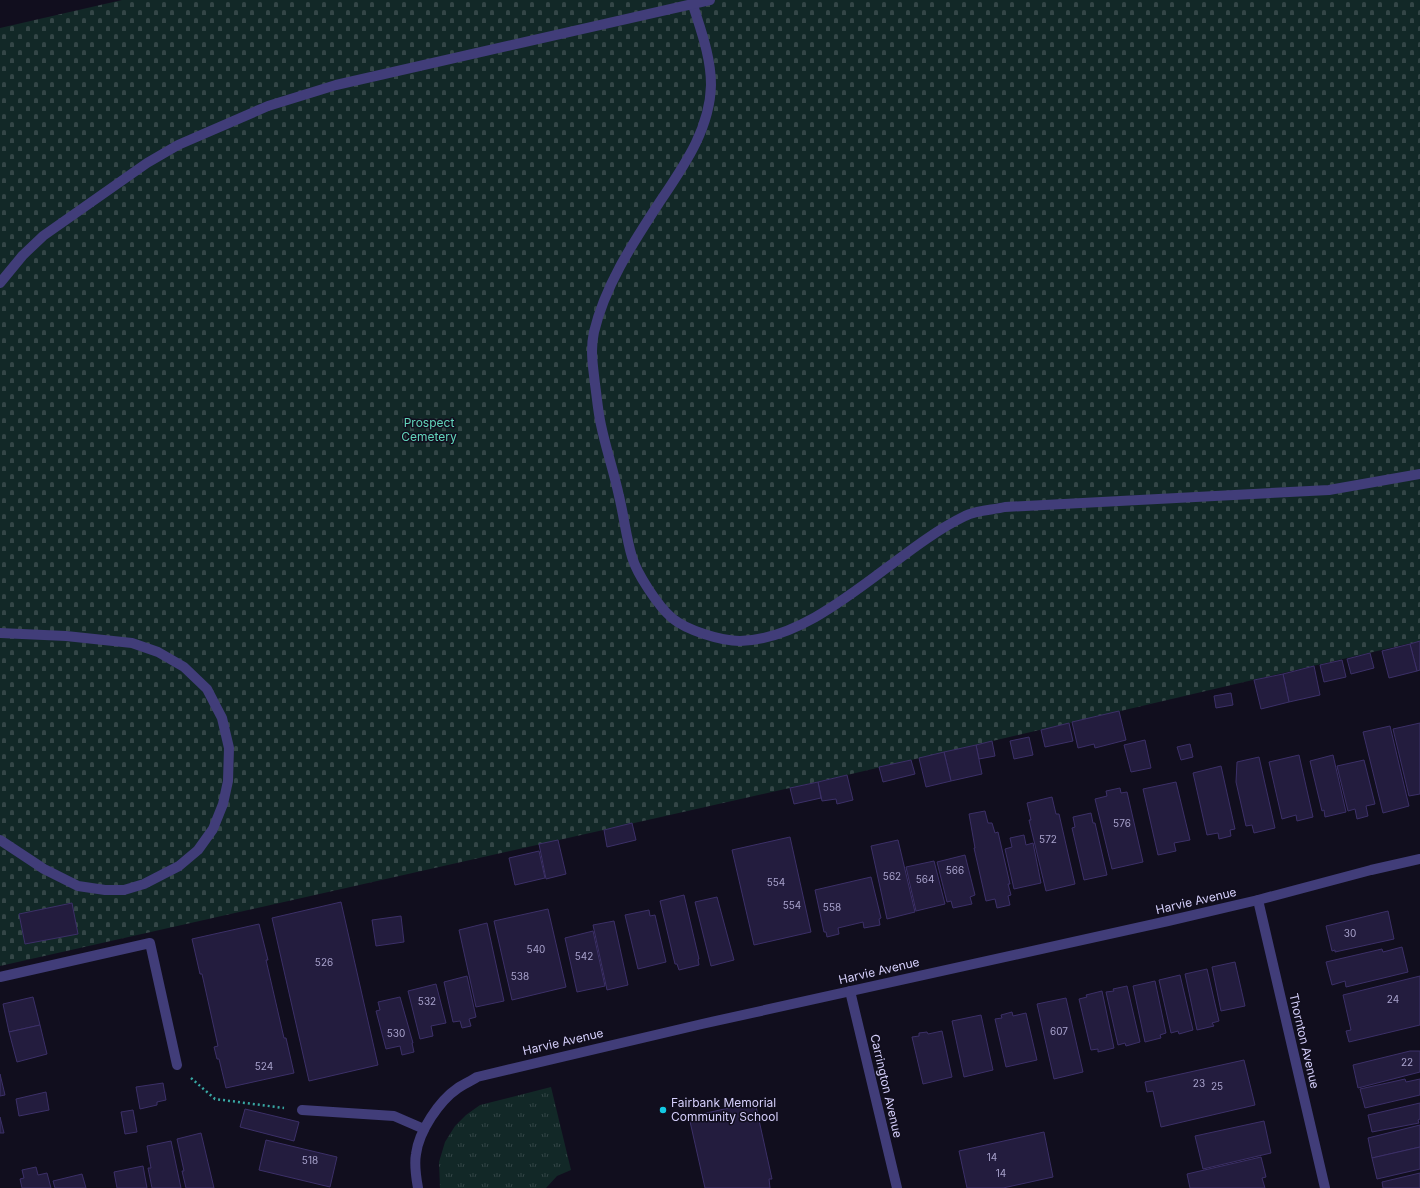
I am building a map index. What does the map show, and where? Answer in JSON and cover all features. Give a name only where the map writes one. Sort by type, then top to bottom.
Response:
[{"type":"street","points":[[0,283],[23,255],[43,236],[147,163],[178,145],[268,106],[336,85],[710,0]]},
{"type":"street","points":[[693,5],[705,42],[710,68],[711,88],[708,110],[700,136],[622,263],[609,287],[600,311],[591,351],[601,424],[620,497],[632,558],[644,583],[670,617],[686,627],[709,635],[738,641],[764,638],[791,629],[818,615],[932,535],[967,514],[1005,508],[1329,490],[1420,474]]},
{"type":"street","points":[[0,633],[66,636],[132,643],[158,652],[184,667],[207,689],[222,718],[229,748],[228,781],[223,804],[213,829],[198,850],[179,866],[144,884],[124,890],[105,890],[78,886],[44,869],[0,840]]},
{"type":"street","name":"Harvie Avenue","points":[[418,1188],[416,1154],[424,1130],[432,1115],[457,1088],[477,1077],[639,1038],[1168,921],[1420,859]]},
{"type":"street","name":"Thornton Avenue","points":[[1258,900],[1325,1188]]},
{"type":"street","points":[[0,977],[150,943],[177,1065]]},
{"type":"street","name":"Carrington Avenue","points":[[850,991],[897,1188]]},
{"type":"street","points":[[302,1110],[394,1116],[424,1130]]},
{"type":"path","points":[[177,1065],[215,1099],[302,1110]]},
{"type":"green space","name":"Prospect Cemetery","points":[[122,0],[1420,0],[1420,641],[847,775],[0,966],[0,28]]},
{"type":"green space","points":[[551,1087],[571,1170],[557,1176],[546,1188],[440,1188],[439,1162],[445,1142],[455,1126],[466,1115],[480,1105]]},
{"type":"building","points":[[1420,641],[1420,670],[1417,671],[1410,644]]},
{"type":"building","points":[[1410,644],[1417,671],[1389,678],[1382,651]]},
{"type":"building","points":[[1370,653],[1374,668],[1351,674],[1347,659]]},
{"type":"building","points":[[1342,660],[1346,677],[1324,682],[1320,665]]},
{"type":"building","points":[[1314,666],[1320,695],[1289,702],[1283,674]]},
{"type":"building","points":[[1283,674],[1289,702],[1261,709],[1254,680]]},
{"type":"building","points":[[1231,693],[1233,705],[1216,708],[1214,696]]},
{"type":"building","points":[[1119,711],[1126,740],[1095,748],[1094,744],[1078,748],[1072,722]]},
{"type":"building","points":[[1069,723],[1073,741],[1045,747],[1041,730]]},
{"type":"building","points":[[1420,723],[1420,794],[1409,796],[1393,729]]},
{"type":"building","points":[[1390,726],[1409,806],[1383,813],[1363,732]]},
{"type":"building","points":[[1029,737],[1033,755],[1014,759],[1010,741]]},
{"type":"building","points":[[1145,740],[1151,768],[1131,772],[1124,745]]},
{"type":"building","points":[[992,741],[995,756],[979,759],[976,745]]},
{"type":"building","points":[[1190,744],[1193,757],[1181,760],[1177,747]]},
{"type":"building","points":[[976,745],[982,774],[951,781],[944,752]]},
{"type":"building","points":[[944,752],[951,781],[926,787],[919,758]]},
{"type":"building","points":[[1299,755],[1313,817],[1297,821],[1296,815],[1282,819],[1269,762]]},
{"type":"building","points":[[1333,755],[1346,812],[1325,817],[1324,810],[1322,811],[1310,761]]},
{"type":"building","points":[[1259,757],[1275,828],[1254,833],[1252,825],[1246,826],[1236,782],[1237,762]]},
{"type":"building","points":[[911,760],[915,774],[883,782],[879,767]]},
{"type":"building","points":[[1364,760],[1375,804],[1366,806],[1368,816],[1357,819],[1355,809],[1348,811],[1337,766]]},
{"type":"building","points":[[1221,766],[1235,829],[1230,830],[1231,836],[1219,839],[1218,833],[1207,835],[1193,773]]},
{"type":"building","points":[[847,775],[853,800],[837,804],[836,799],[822,801],[818,782]]},
{"type":"building","points":[[818,782],[821,798],[794,804],[790,788]]},
{"type":"building","points":[[1176,782],[1190,840],[1174,843],[1176,851],[1158,855],[1143,789]]},
{"type":"building","points":[[1120,788],[1121,793],[1127,792],[1143,862],[1112,869],[1095,799],[1107,796],[1106,791]]},
{"type":"building","points":[[1052,797],[1056,814],[1059,814],[1075,884],[1046,891],[1029,820],[1031,820],[1027,803]]},
{"type":"building","points":[[985,811],[988,823],[992,823],[995,833],[998,832],[1010,884],[1008,884],[1011,895],[1008,896],[1010,905],[997,908],[995,899],[986,901],[974,848],[969,814]]},
{"type":"building","points":[[1091,813],[1093,823],[1095,823],[1107,875],[1084,880],[1072,828],[1075,827],[1073,817]]},
{"type":"building","points":[[632,823],[636,840],[607,847],[604,830]]},
{"type":"building","points":[[1024,835],[1026,845],[1033,843],[1041,883],[1014,889],[1005,849],[1012,847],[1010,838]]},
{"type":"building","points":[[790,837],[811,932],[754,945],[732,850]]},
{"type":"building","points":[[558,840],[566,874],[546,879],[539,844]]},
{"type":"building","points":[[898,840],[915,912],[887,919],[871,846]]},
{"type":"building","points":[[539,851],[545,878],[515,885],[509,858]]},
{"type":"building","points":[[965,855],[975,895],[970,897],[972,904],[953,908],[951,901],[947,902],[937,862]]},
{"type":"building","points":[[934,861],[945,904],[916,911],[906,867]]},
{"type":"building","points":[[871,877],[881,918],[879,919],[880,925],[864,928],[863,922],[838,928],[839,934],[827,937],[826,932],[824,932],[815,890]]},
{"type":"building","points":[[684,895],[699,959],[699,965],[679,970],[677,964],[675,964],[660,901]]},
{"type":"building","points":[[717,897],[734,960],[711,966],[695,902]]},
{"type":"building","points":[[341,902],[378,1065],[309,1081],[272,918]]},
{"type":"building","points":[[72,903],[78,934],[25,944],[19,914]]},
{"type":"building","points":[[548,909],[566,987],[512,1000],[494,921]]},
{"type":"building","points":[[649,910],[650,916],[655,915],[666,962],[638,969],[625,915]]},
{"type":"building","points":[[1388,911],[1394,939],[1335,952],[1335,950],[1332,951],[1326,926]]},
{"type":"building","points":[[401,916],[404,942],[376,946],[372,920]]},
{"type":"building","points":[[614,921],[628,985],[607,990],[593,925]]},
{"type":"building","points":[[487,923],[504,1001],[476,1007],[459,930]]},
{"type":"building","points":[[259,924],[284,1038],[286,1038],[294,1073],[226,1088],[219,1059],[217,1059],[214,1047],[218,1046],[202,974],[200,974],[192,939]]},
{"type":"building","points":[[593,931],[605,986],[577,992],[565,938]]},
{"type":"building","points":[[1402,947],[1408,972],[1346,987],[1345,981],[1332,985],[1326,962],[1382,949],[1383,952]]},
{"type":"building","points":[[1235,962],[1245,1006],[1221,1011],[1212,967]]},
{"type":"building","points":[[1207,969],[1219,1021],[1212,1023],[1214,1026],[1197,1030],[1185,974]]},
{"type":"building","points":[[1180,975],[1193,1030],[1179,1034],[1178,1031],[1171,1033],[1159,980]]},
{"type":"building","points":[[467,976],[476,1017],[469,1019],[471,1026],[462,1028],[460,1021],[453,1022],[444,982]]},
{"type":"building","points":[[1420,976],[1420,1025],[1349,1042],[1346,1031],[1351,1030],[1343,995]]},
{"type":"building","points":[[1155,981],[1166,1033],[1160,1035],[1161,1038],[1145,1042],[1133,986]]},
{"type":"building","points":[[436,984],[446,1023],[431,1026],[433,1036],[420,1039],[408,991]]},
{"type":"building","points":[[1127,986],[1140,1042],[1126,1046],[1125,1043],[1118,1045],[1106,992],[1114,991],[1113,989]]},
{"type":"building","points":[[1102,991],[1114,1048],[1098,1052],[1098,1049],[1091,1050],[1079,999],[1087,997],[1086,995]]},
{"type":"building","points":[[33,997],[40,1025],[9,1032],[3,1004]]},
{"type":"building","points":[[400,997],[413,1043],[414,1052],[402,1055],[400,1046],[386,1049],[376,1011],[380,1010],[378,1002]]},
{"type":"building","points":[[1066,998],[1083,1072],[1054,1079],[1037,1004]]},
{"type":"building","points":[[1012,1012],[1013,1016],[1026,1013],[1037,1060],[1006,1067],[995,1019],[1002,1018],[1001,1015]]},
{"type":"building","points":[[981,1015],[993,1070],[964,1077],[952,1021]]},
{"type":"building","points":[[40,1025],[47,1054],[17,1062],[9,1032]]},
{"type":"building","points":[[942,1031],[952,1077],[923,1084],[912,1037],[919,1036],[919,1033],[927,1032],[928,1034]]},
{"type":"building","points":[[1410,1051],[1420,1051],[1420,1072],[1358,1088],[1353,1065]]},
{"type":"building","points":[[1244,1060],[1255,1105],[1161,1127],[1153,1091],[1147,1092],[1145,1082]]},
{"type":"building","points":[[0,1074],[5,1095],[0,1096]]},
{"type":"building","points":[[1405,1079],[1406,1082],[1420,1079],[1420,1095],[1365,1108],[1360,1089]]},
{"type":"building","points":[[163,1083],[166,1100],[157,1102],[157,1105],[140,1109],[136,1087]]},
{"type":"building","points":[[46,1092],[49,1110],[19,1116],[16,1099]]},
{"type":"building","points":[[755,1102],[772,1179],[769,1179],[770,1188],[705,1188],[689,1117]]},
{"type":"building","points":[[1420,1103],[1419,1123],[1372,1132],[1368,1115]]},
{"type":"building","points":[[245,1109],[299,1122],[294,1141],[240,1127]]},
{"type":"building","points":[[133,1110],[137,1132],[125,1134],[121,1112]]},
{"type":"building","points":[[0,1117],[4,1133],[0,1133]]},
{"type":"building","points":[[1264,1121],[1271,1153],[1203,1169],[1195,1136]]},
{"type":"building","points":[[1420,1125],[1420,1147],[1372,1158],[1368,1138]]},
{"type":"building","points":[[1044,1132],[1053,1177],[1003,1188],[967,1188],[959,1151]]},
{"type":"building","points":[[201,1133],[214,1188],[186,1188],[177,1139]]},
{"type":"building","points":[[266,1140],[337,1157],[330,1187],[259,1170]]},
{"type":"building","points":[[171,1141],[181,1188],[152,1188],[148,1168],[151,1168],[147,1146]]},
{"type":"building","points":[[1420,1147],[1420,1169],[1377,1179],[1372,1158]]},
{"type":"building","points":[[1261,1157],[1266,1177],[1262,1178],[1265,1188],[1190,1188],[1187,1174]]},
{"type":"building","points":[[143,1166],[147,1188],[117,1188],[114,1172]]},
{"type":"building","points":[[36,1167],[38,1175],[47,1173],[51,1188],[22,1188],[20,1179],[24,1178],[22,1170]]},
{"type":"building","points":[[1420,1173],[1420,1188],[1383,1188],[1382,1182]]},
{"type":"building","points":[[82,1174],[86,1188],[55,1188],[53,1181]]},
{"type":"place","name":"Fairbank Memorial Community School","points":[[663,1110]]}]
